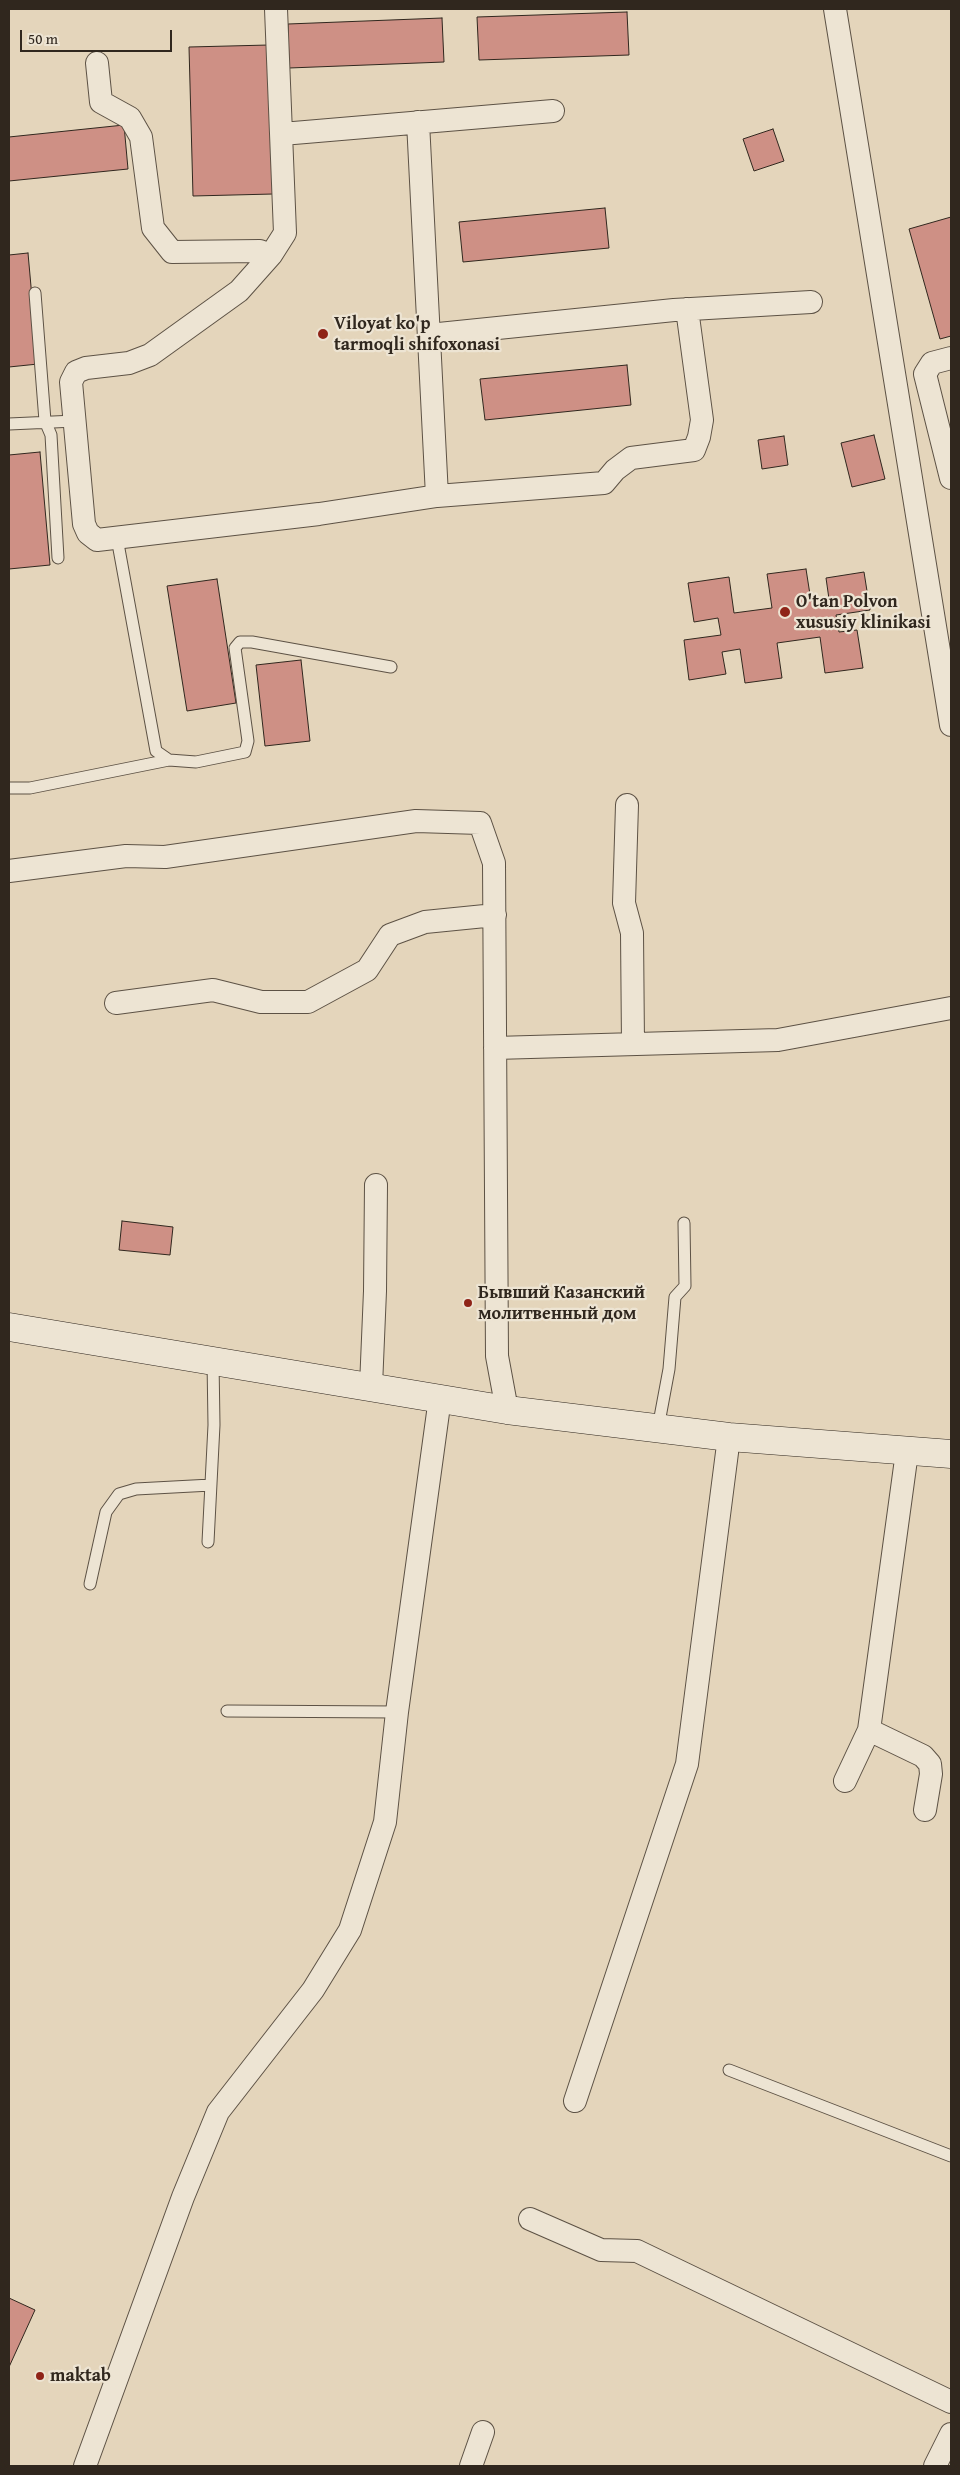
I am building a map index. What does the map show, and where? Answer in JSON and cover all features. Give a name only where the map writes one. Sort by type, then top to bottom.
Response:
[{"type":"main road","points":[[9,1327],[507,1410],[730,1437],[951,1454]]},
{"type":"street","points":[[276,9],[285,233],[271,255],[238,291],[150,355],[130,363],[86,368],[76,372],[71,382],[84,524],[88,534],[98,540],[318,514],[436,496],[604,483],[615,470],[631,458],[694,450],[699,438],[702,420],[687,309]]},
{"type":"street","points":[[835,9],[942,612],[951,725]]},
{"type":"street","points":[[98,63],[101,102],[130,118],[141,137],[152,228],[172,252],[260,251],[271,255]]},
{"type":"street","points":[[282,134],[554,110]]},
{"type":"street","points":[[418,122],[436,496]]},
{"type":"street","points":[[429,335],[687,309],[811,302]]},
{"type":"street","points":[[951,358],[932,362],[925,374],[951,478]]},
{"type":"street","points":[[628,805],[624,903],[632,933],[633,1044]]},
{"type":"street","points":[[9,871],[126,856],[165,857],[416,821],[480,823],[494,863],[497,1356],[507,1410]]},
{"type":"street","points":[[116,1003],[213,990],[261,1002],[308,1002],[367,970],[390,935],[425,922],[495,915]]},
{"type":"street","points":[[495,1048],[778,1040],[951,1008]]},
{"type":"street","points":[[371,1386],[375,1292],[376,1185]]},
{"type":"street","points":[[85,2466],[183,2197],[218,2112],[313,1990],[350,1930],[385,1822],[397,1712],[440,1398]]},
{"type":"street","points":[[575,2101],[687,1764],[730,1437]]},
{"type":"street","points":[[845,1781],[869,1730],[907,1452]]},
{"type":"street","points":[[869,1730],[923,1756],[930,1764],[931,1774],[925,1810]]},
{"type":"street","points":[[530,2219],[602,2250],[637,2251],[951,2402]]},
{"type":"street","points":[[472,2466],[483,2432]]},
{"type":"street","points":[[935,2466],[951,2434]]},
{"type":"lane","points":[[35,293],[45,421],[51,435],[58,558]]},
{"type":"lane","points":[[9,424],[75,421]]},
{"type":"lane","points":[[117,538],[156,751],[169,760]]},
{"type":"lane","points":[[9,788],[30,788],[169,760],[196,762],[245,752],[248,741],[235,648],[240,642],[252,642],[391,667]]},
{"type":"lane","points":[[658,1428],[669,1370],[675,1296],[685,1286],[684,1223]]},
{"type":"lane","points":[[208,1542],[214,1425],[213,1360]]},
{"type":"lane","points":[[90,1584],[106,1512],[120,1494],[136,1489],[211,1485]]},
{"type":"lane","points":[[227,1711],[397,1712]]},
{"type":"lane","points":[[729,2070],[951,2156]]},
{"type":"building","points":[[627,12],[629,55],[479,60],[477,17]]},
{"type":"building","points":[[442,18],[444,62],[289,68],[288,24]]},
{"type":"building","points":[[269,45],[273,194],[193,196],[189,47]]},
{"type":"building","points":[[124,125],[128,169],[9,181],[9,137]]},
{"type":"building","points":[[773,129],[784,161],[754,171],[743,139]]},
{"type":"building","points":[[605,208],[609,248],[463,262],[459,222]]},
{"type":"building","points":[[951,217],[951,336],[940,339],[909,229]]},
{"type":"building","points":[[28,253],[38,364],[9,367],[9,255]]},
{"type":"building","points":[[627,365],[631,405],[485,420],[480,379]]},
{"type":"building","points":[[874,435],[885,479],[852,487],[841,443]]},
{"type":"building","points":[[784,436],[788,465],[762,469],[758,440]]},
{"type":"building","points":[[40,452],[50,565],[9,569],[9,455]]},
{"type":"building","points":[[806,569],[811,601],[829,599],[826,578],[864,572],[870,610],[836,615],[839,632],[857,630],[863,668],[825,673],[820,637],[777,643],[782,678],[745,683],[740,649],[722,652],[726,674],[689,680],[684,640],[721,635],[718,618],[694,622],[688,583],[729,577],[734,613],[772,608],[767,574]]},
{"type":"building","points":[[217,579],[236,703],[187,711],[167,586]]},
{"type":"building","points":[[301,660],[310,741],[265,746],[256,665]]},
{"type":"building","points":[[122,1221],[173,1227],[170,1255],[119,1250]]},
{"type":"building","points":[[9,2298],[35,2310],[9,2367]]},
{"type":"place","name":"Viloyat ko'p tarmoqli shifoxonasi","points":[[323,334]]},
{"type":"place","name":"O'tan Polvon xususiy klinikasi","points":[[785,612]]},
{"type":"place","name":"Бывший Казанский молитвенный дом","points":[[468,1303]]},
{"type":"place","name":"maktab","points":[[40,2376]]}]
